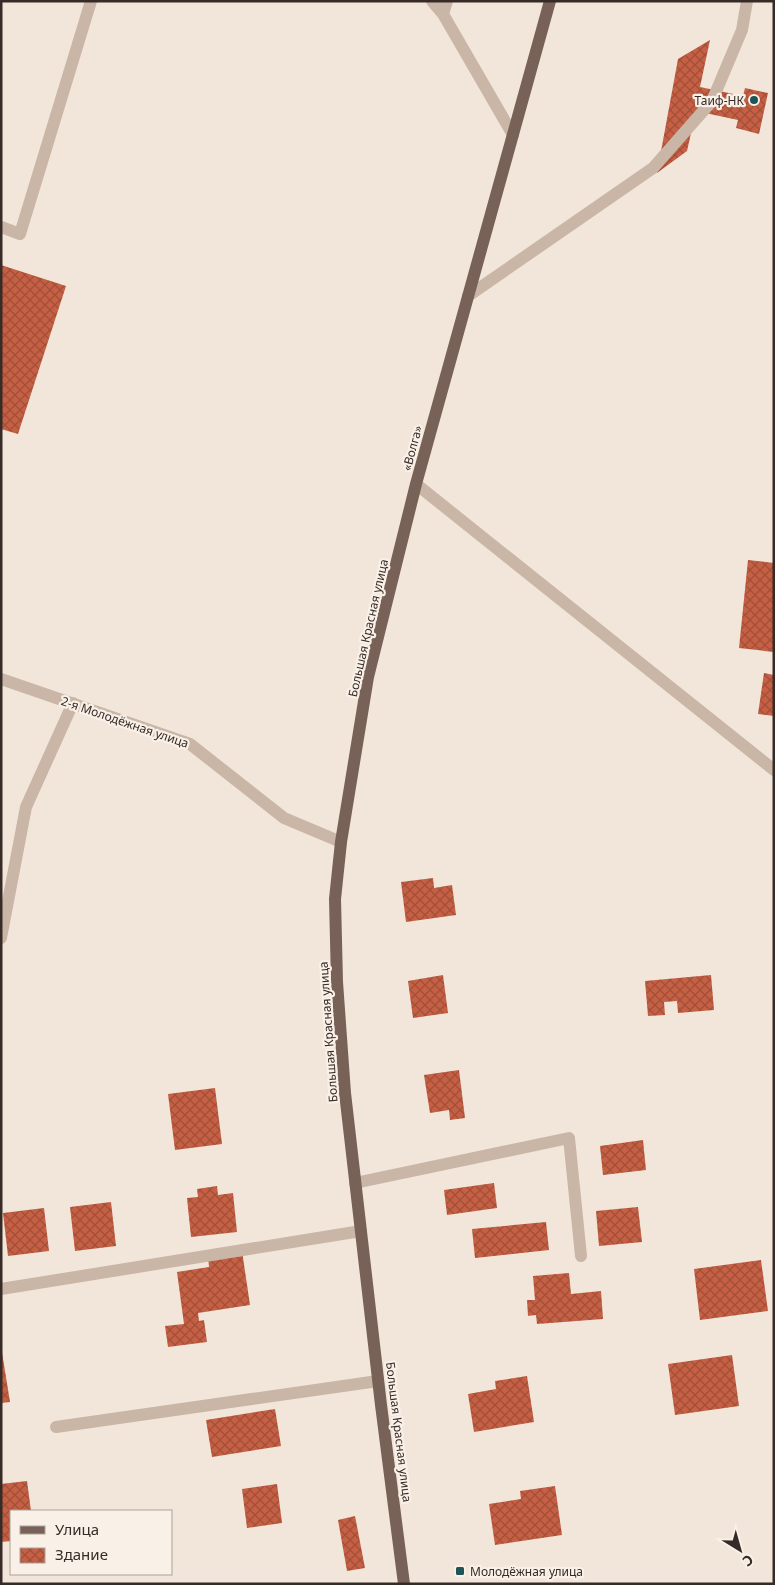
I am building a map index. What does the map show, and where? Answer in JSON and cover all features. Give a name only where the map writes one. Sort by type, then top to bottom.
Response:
[{"type":"main road","name":"«Волга»","points":[[416,484],[550,1]]},
{"type":"main road","name":"Большая Красная улица","points":[[404,1584],[354,1183],[336,982],[335,899],[341,842],[368,677],[416,484]]},
{"type":"street","points":[[1,227],[20,234],[91,1]]},
{"type":"street","points":[[432,1],[443,14],[513,135]]},
{"type":"street","points":[[443,14],[447,1]]},
{"type":"street","points":[[468,296],[653,168],[712,101],[742,30],[747,1]]},
{"type":"street","points":[[416,484],[774,770]]},
{"type":"street","name":"2-я Молодёжная улица","points":[[1,679],[190,744],[284,818],[341,842]]},
{"type":"street","points":[[1,938],[26,807],[72,703]]},
{"type":"street","points":[[354,1183],[570,1138],[581,1256]]},
{"type":"street","points":[[1,1289],[360,1231]]},
{"type":"street","points":[[56,1427],[378,1381]]},
{"type":"building","points":[[710,40],[700,87],[743,96],[745,88],[768,93],[759,134],[736,128],[738,120],[696,111],[687,151],[657,173],[678,59]]},
{"type":"building","points":[[1,265],[66,286],[18,434],[1,429]]},
{"type":"building","points":[[748,560],[774,563],[774,652],[739,648]]},
{"type":"building","points":[[764,673],[774,675],[774,716],[758,714]]},
{"type":"building","points":[[433,878],[434,888],[452,885],[456,915],[406,922],[401,882]]},
{"type":"building","points":[[443,975],[448,1013],[413,1018],[408,981]]},
{"type":"building","points":[[711,975],[714,1010],[678,1013],[677,1001],[664,1002],[665,1015],[648,1016],[645,981]]},
{"type":"building","points":[[459,1070],[465,1118],[450,1120],[449,1110],[430,1113],[424,1075]]},
{"type":"building","points":[[215,1088],[222,1144],[175,1150],[168,1094]]},
{"type":"building","points":[[643,1140],[646,1170],[603,1175],[600,1146]]},
{"type":"building","points":[[494,1183],[497,1208],[447,1215],[444,1190]]},
{"type":"building","points":[[217,1186],[218,1195],[233,1193],[237,1232],[191,1237],[187,1198],[198,1197],[197,1189]]},
{"type":"building","points":[[111,1202],[116,1246],[75,1251],[70,1207]]},
{"type":"building","points":[[638,1207],[642,1242],[599,1246],[596,1211]]},
{"type":"building","points":[[44,1208],[49,1251],[8,1256],[3,1213]]},
{"type":"building","points":[[546,1222],[549,1250],[475,1258],[472,1229]]},
{"type":"building","points":[[242,1251],[250,1305],[198,1313],[199,1321],[204,1320],[207,1342],[168,1347],[165,1326],[184,1324],[177,1272],[209,1267],[208,1256]]},
{"type":"building","points":[[761,1260],[768,1311],[700,1320],[694,1269]]},
{"type":"building","points":[[569,1273],[571,1294],[601,1291],[603,1319],[537,1324],[536,1315],[528,1316],[527,1300],[535,1300],[533,1276]]},
{"type":"building","points":[[1,1346],[10,1402],[1,1403]]},
{"type":"building","points":[[732,1355],[739,1406],[675,1415],[668,1364]]},
{"type":"building","points":[[527,1376],[534,1422],[474,1432],[468,1394],[496,1389],[495,1381]]},
{"type":"building","points":[[275,1409],[281,1446],[212,1457],[206,1420]]},
{"type":"building","points":[[27,1481],[31,1510],[10,1510],[10,1541],[1,1542],[1,1484]]},
{"type":"building","points":[[277,1484],[282,1523],[247,1528],[242,1489]]},
{"type":"building","points":[[555,1486],[562,1535],[495,1545],[489,1504],[521,1499],[520,1491]]},
{"type":"building","points":[[355,1516],[365,1568],[347,1571],[338,1520]]},
{"type":"place","name":"Таиф-НК","points":[[754,100]]},
{"type":"place","name":"Молодёжная улица","points":[[460,1571]]}]
